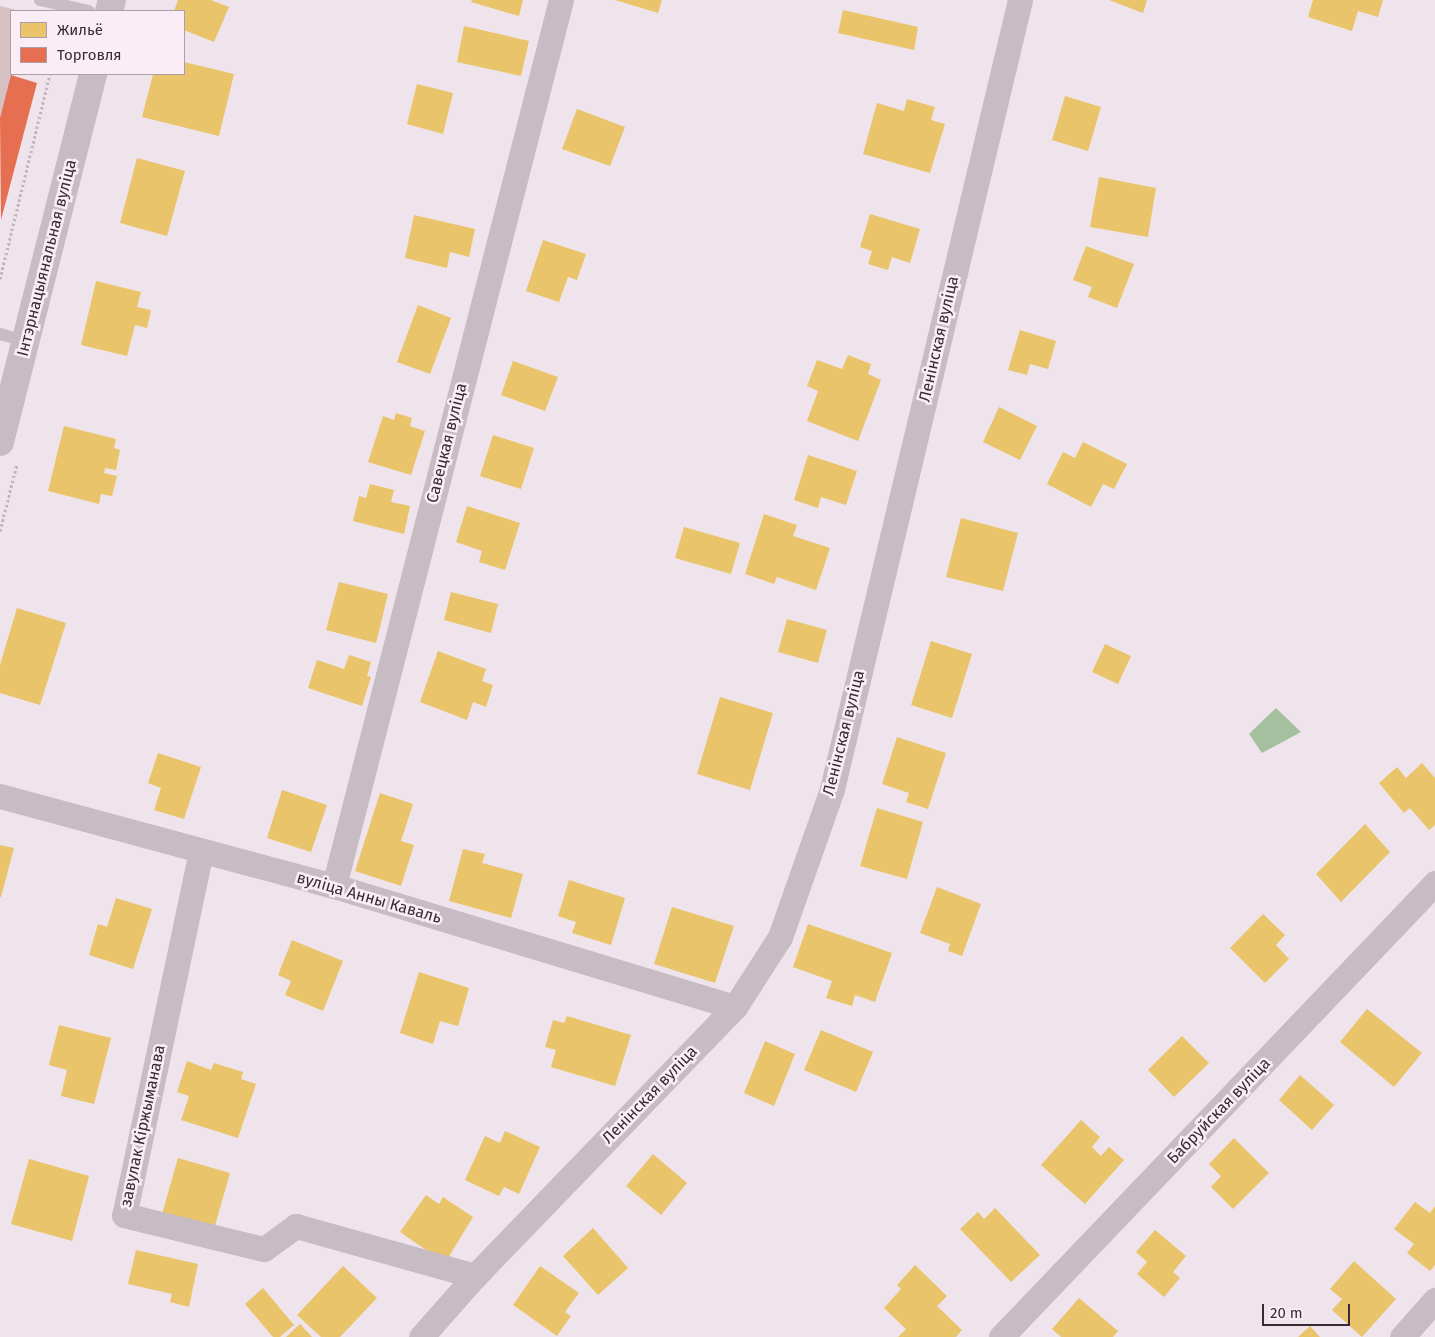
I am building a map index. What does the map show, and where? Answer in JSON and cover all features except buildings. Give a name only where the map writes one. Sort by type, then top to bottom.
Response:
[{"type":"street","name":"Савецкая вуліца","points":[[334,886],[561,0]]},
{"type":"street","name":"Ленінская вуліца","points":[[420,1337],[475,1276],[735,1007],[780,937],[832,789],[1020,0]]},
{"type":"street","name":"Інтэрнацыянальная вуліца","points":[[0,442],[93,75]]},
{"type":"street","name":"вуліца Анны Каваль","points":[[0,796],[334,886],[735,1007]]},
{"type":"street","name":"завулак Кіржыманава","points":[[201,851],[124,1215],[264,1249],[296,1226],[475,1276]]},
{"type":"street","name":"Бабруйская вуліца","points":[[1001,1337],[1435,883]]},
{"type":"street","points":[[1402,1337],[1435,1300]]},
{"type":"lane","points":[[40,0],[85,10]]},
{"type":"lane","points":[[0,334],[26,341]]},
{"type":"path","points":[[0,279],[50,75]]},
{"type":"shaded area","points":[[0,6],[17,10],[10,10],[10,75],[12,75],[0,118]]},
{"type":"shaded area","points":[[1276,708],[1301,732],[1262,753],[1249,734]]}]
